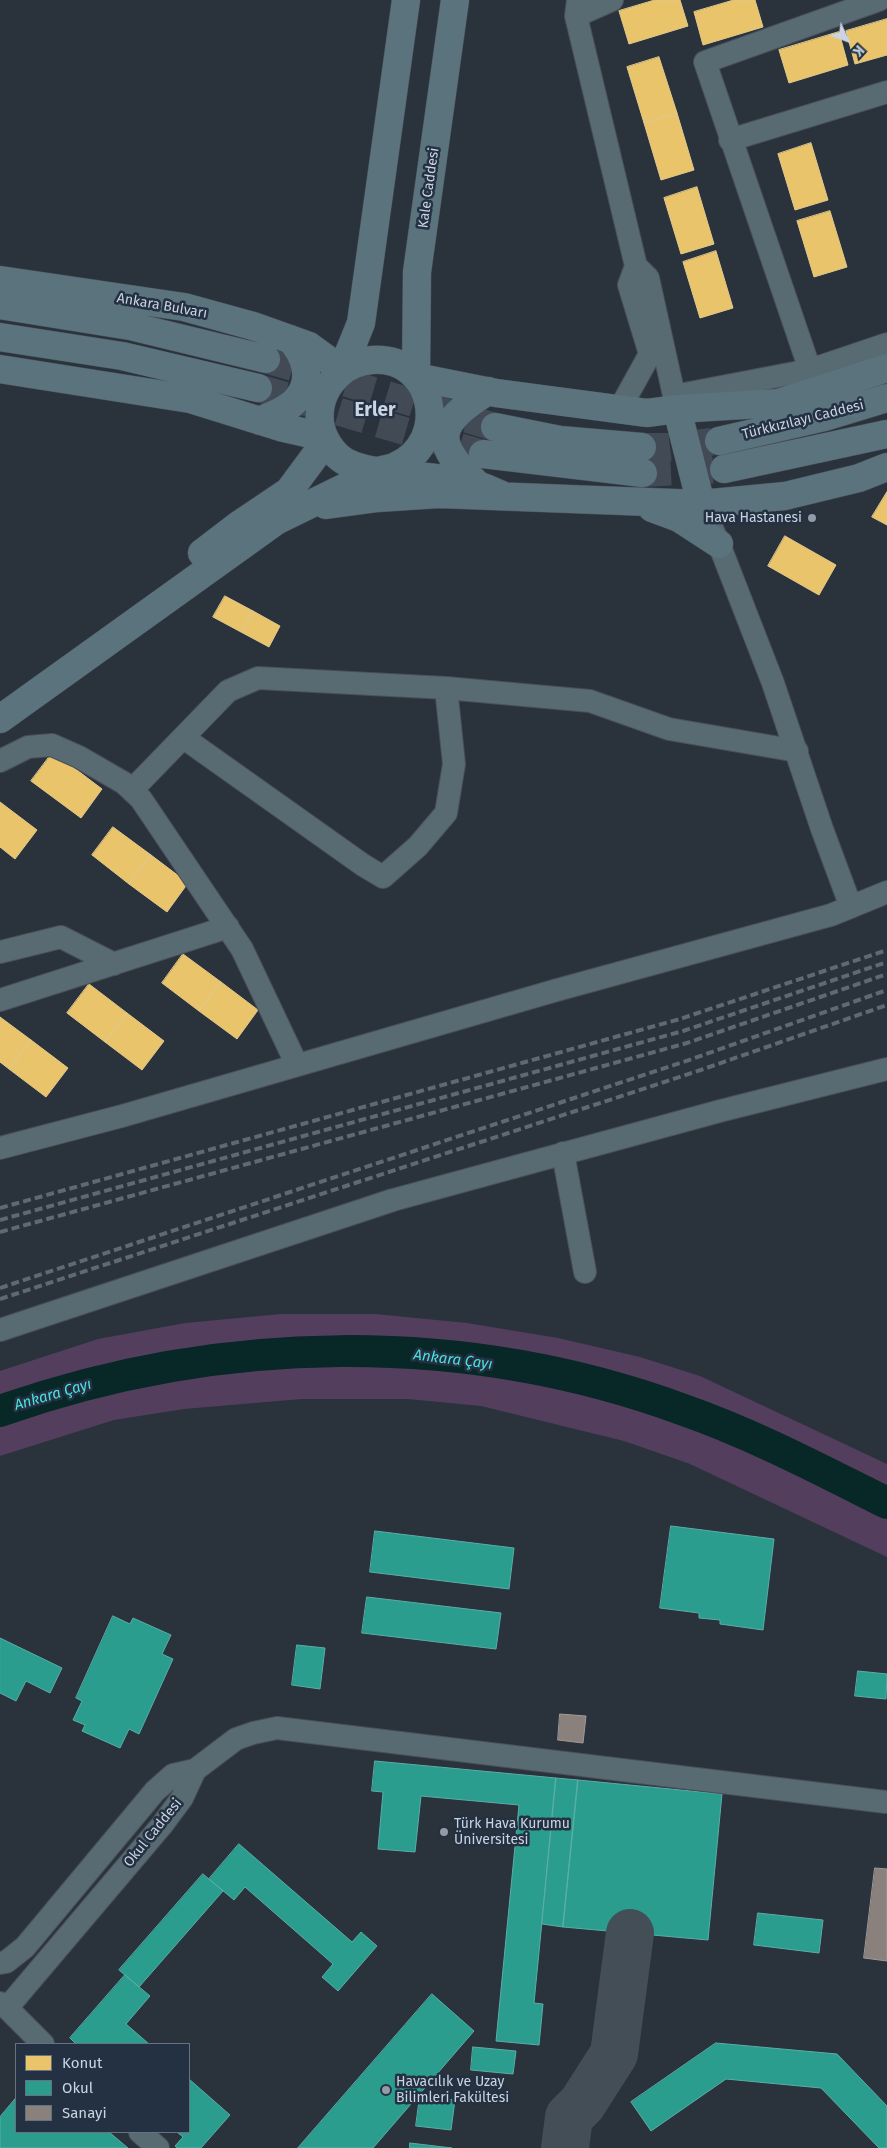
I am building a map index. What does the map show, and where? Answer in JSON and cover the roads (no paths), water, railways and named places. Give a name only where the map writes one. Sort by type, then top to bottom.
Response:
[{"type":"main road","points":[[342,370],[361,323],[406,0]]},
{"type":"main road","name":"Kale Caddesi","points":[[416,377],[417,272],[455,0]]},
{"type":"main road","name":"Ankara Bulvarı","points":[[0,280],[184,307],[253,326],[310,346],[342,370]]},
{"type":"main road","name":"Ankara Bulvarı","points":[[0,305],[130,326],[266,359]]},
{"type":"main road","points":[[0,337],[122,356],[258,388]]},
{"type":"main road","points":[[270,424],[279,412],[294,402],[304,388],[306,375],[304,359],[299,349],[290,339]]},
{"type":"main road","points":[[0,719],[276,522],[378,470],[395,467],[410,458],[422,444],[429,428],[430,410],[426,392],[416,377],[403,367],[387,361],[364,361],[342,370],[332,380],[324,394],[320,408],[320,423],[325,439],[332,450],[345,462],[360,468],[378,470],[490,490],[636,503],[701,504],[785,496],[859,478],[887,468]]},
{"type":"main road","points":[[416,377],[488,392],[647,413],[676,403],[778,403],[887,368]]},
{"type":"main road","points":[[0,369],[190,400],[325,439]]},
{"type":"main road","points":[[488,392],[465,405],[449,423],[444,436],[448,452],[460,468],[490,490]]},
{"type":"main road","name":"Türkkızılayı Caddesi","points":[[719,441],[824,417],[887,398]]},
{"type":"main road","points":[[676,403],[701,504]]},
{"type":"main road","points":[[483,454],[642,460],[560,440],[494,427]]},
{"type":"main road","points":[[724,469],[887,434]]},
{"type":"main road","points":[[0,715],[240,524],[289,491],[325,439]]},
{"type":"main road","points":[[276,522],[330,504],[378,498],[490,490]]},
{"type":"main road","points":[[636,503],[679,518],[719,544]]},
{"type":"street","points":[[612,0],[577,8],[636,266],[648,278],[676,403],[810,370],[887,344]]},
{"type":"street","points":[[810,370],[704,62],[879,0]]},
{"type":"street","points":[[730,140],[887,92]]},
{"type":"street","points":[[619,410],[650,354],[629,285],[636,266]]},
{"type":"street","points":[[701,504],[719,544],[797,750],[822,829],[851,907]]},
{"type":"street","points":[[132,790],[228,691],[258,678],[446,688],[590,701],[669,729],[797,750]]},
{"type":"street","points":[[184,738],[363,866],[383,877],[418,846],[446,813],[454,764],[446,688]]},
{"type":"street","points":[[0,760],[28,747],[52,745],[79,757],[124,783],[141,799],[242,949],[297,1065]]},
{"type":"street","points":[[0,1148],[122,1116],[557,990],[831,915],[887,892]]},
{"type":"street","points":[[0,1000],[228,928]]},
{"type":"street","points":[[0,952],[61,937],[114,964]]},
{"type":"street","points":[[0,1330],[394,1200],[720,1111],[887,1069]]},
{"type":"street","points":[[563,1153],[585,1272]]},
{"type":"street","points":[[195,1770],[236,1739],[277,1728],[887,1804]]},
{"type":"street","name":"Okul Caddesi","points":[[0,1963],[6,1962],[26,1947],[155,1791],[173,1775],[195,1770]]},
{"type":"street","name":"Okul Caddesi","points":[[3,2006],[162,1825],[182,1798],[195,1770]]},
{"type":"street","points":[[3,2006],[42,2043]]},
{"type":"street","points":[[141,2133],[158,2148]]},
{"type":"waterway","name":"Ankara Çayı","points":[[0,1411],[83,1386],[168,1367],[254,1355],[340,1351],[427,1354],[513,1365],[598,1383],[681,1409],[734,1429],[887,1503]]},
{"type":"tunnel","points":[[266,359],[495,427]]},
{"type":"tunnel","points":[[258,388],[483,454]]},
{"type":"tunnel","points":[[642,447],[669,447],[719,441]]},
{"type":"tunnel","points":[[643,473],[724,469]]},
{"type":"railway","points":[[0,1208],[680,1019],[887,950]]},
{"type":"railway","points":[[0,1220],[683,1031],[887,962]]},
{"type":"railway","points":[[0,1232],[687,1043],[887,974]]},
{"type":"railway","points":[[0,1288],[692,1059],[887,990]]},
{"type":"railway","points":[[0,1299],[695,1072],[887,1005]]},
{"type":"place","name":"Hava Hastanesi","points":[[812,518]]},
{"type":"place","name":"Türk Hava Kurumu Üniversitesi","points":[[444,1832]]},
{"type":"place","name":"Havacılık ve Uzay Bilimleri Fakültesi","points":[[386,2090]]},
{"type":"district","name":"Erler","points":[[375,411]]}]
